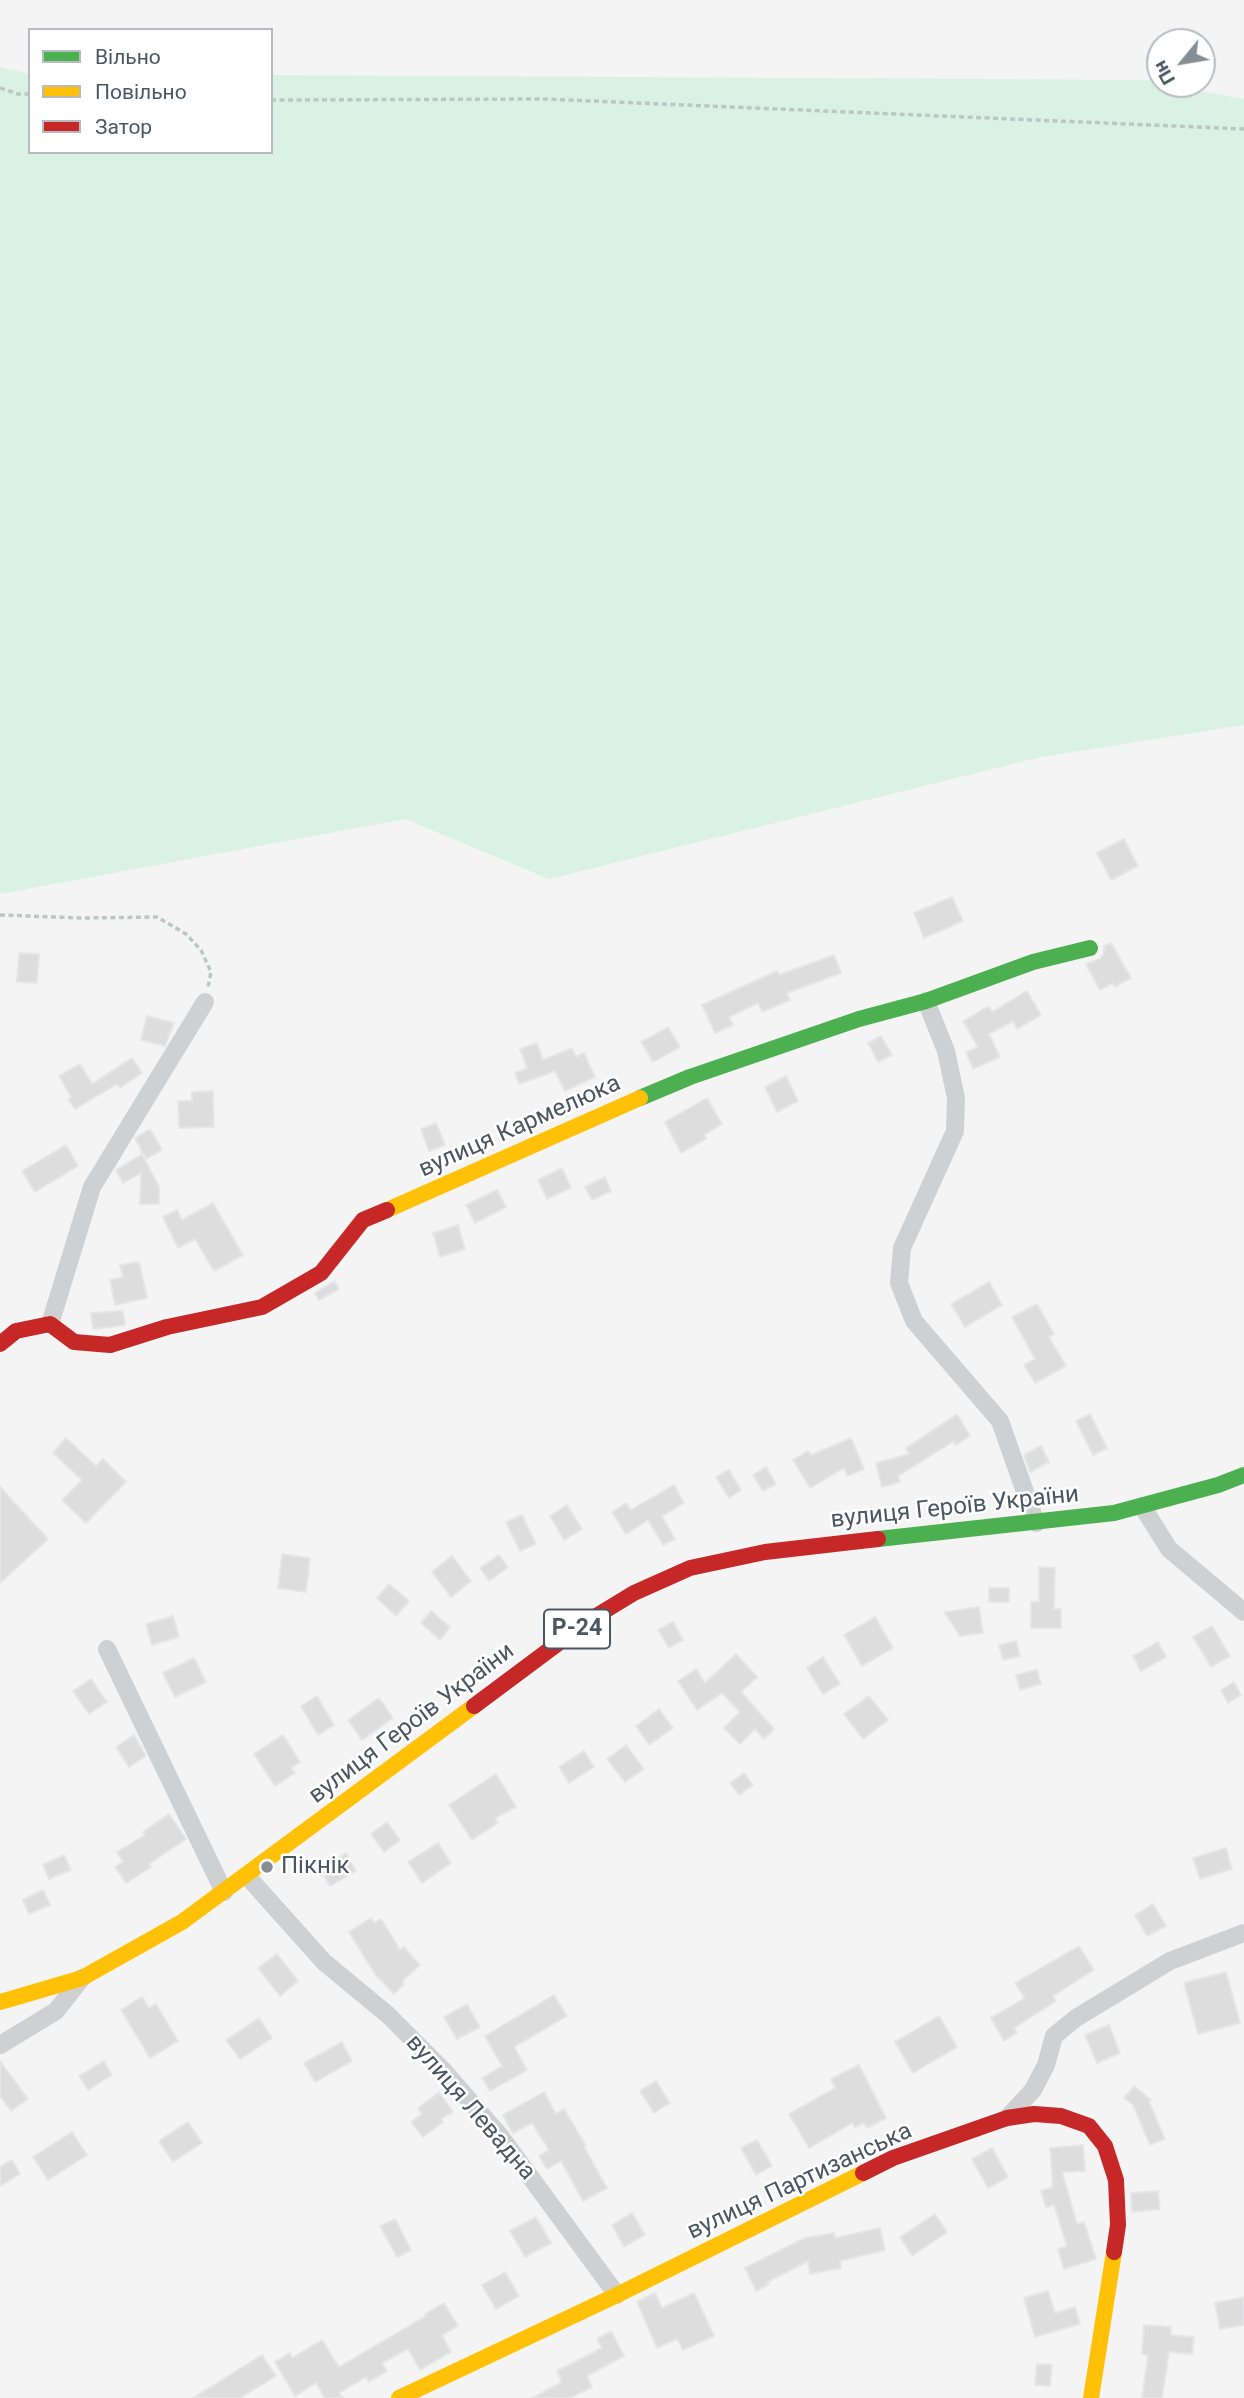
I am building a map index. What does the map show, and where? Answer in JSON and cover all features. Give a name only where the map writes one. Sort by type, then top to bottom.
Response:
[{"type":"street","name":"вулиця Кармелюка","points":[[50,1324],[74,1342],[110,1345],[167,1327],[262,1307],[321,1273],[362,1220],[431,1192],[542,1140],[690,1077],[859,1019],[926,1001],[1033,962],[1090,948]]},
{"type":"street","points":[[926,1001],[946,1051],[957,1098],[955,1131],[902,1248],[899,1283],[914,1321],[1000,1421],[1036,1523]]},
{"type":"street","points":[[0,1344],[16,1331],[50,1324],[92,1187],[205,1002]]},
{"type":"street","name":"вулиця Героїв України","points":[[0,2002],[82,1978],[149,1942],[247,1876],[588,1621],[634,1593],[690,1568],[765,1552],[1114,1513],[1244,1475]]},
{"type":"street","points":[[1142,1506],[1168,1549],[1244,1612]]},
{"type":"street","points":[[107,1649],[224,1892]]},
{"type":"street","name":"вулиця Левадна","points":[[247,1876],[324,1962],[387,2015],[442,2068],[500,2137],[617,2295]]},
{"type":"street","points":[[1007,2118],[1033,2090],[1046,2065],[1054,2036],[1076,2018],[1170,1961],[1244,1933]]},
{"type":"street","points":[[0,2045],[55,2011],[82,1978]]},
{"type":"street","name":"вулиця Партизанська","points":[[399,2398],[617,2295],[893,2158],[1007,2118],[1034,2114],[1061,2116],[1089,2126],[1105,2146],[1116,2180],[1118,2225],[1091,2398]]},
{"type":"path","points":[[0,88],[28,94]]},
{"type":"path","points":[[273,100],[545,99],[1244,129]]},
{"type":"path","points":[[0,915],[158,917],[186,934],[201,950],[211,972],[205,1002]]},
{"type":"green space","points":[[0,67],[28,74],[28,154],[273,154],[273,75],[1146,80],[1146,98],[1216,98],[1216,94],[1244,99],[1244,725],[1041,757],[549,879],[405,819],[0,894]]},
{"type":"building","points":[[1124,839],[1138,866],[1111,880],[1097,853]]},
{"type":"building","points":[[952,897],[963,921],[924,938],[914,913]]},
{"type":"building","points":[[1111,943],[1131,978],[1115,987],[1113,983],[1100,990],[1086,964],[1100,959],[1104,946]]},
{"type":"building","points":[[19,953],[39,954],[37,983],[17,982]]},
{"type":"building","points":[[834,955],[841,973],[787,993],[790,1000],[762,1012],[758,1003],[729,1017],[733,1025],[715,1033],[702,1005],[777,971],[779,975]]},
{"type":"building","points":[[1027,991],[1041,1015],[1017,1029],[1013,1021],[989,1034],[1000,1057],[973,1069],[966,1052],[978,1047],[963,1021],[989,1006],[992,1012]]},
{"type":"building","points":[[147,1016],[174,1023],[165,1046],[141,1040]]},
{"type":"building","points":[[668,1027],[680,1047],[653,1062],[641,1042]]},
{"type":"building","points":[[881,1036],[892,1055],[878,1062],[868,1043]]},
{"type":"building","points":[[537,1043],[543,1060],[572,1048],[576,1057],[584,1053],[595,1077],[565,1091],[555,1071],[519,1084],[515,1073],[527,1068],[520,1049]]},
{"type":"building","points":[[132,1058],[142,1073],[120,1088],[117,1084],[75,1109],[59,1076],[80,1064],[92,1084]]},
{"type":"building","points":[[786,1076],[798,1101],[777,1112],[765,1087]]},
{"type":"building","points":[[213,1091],[214,1127],[179,1128],[178,1101],[192,1101],[192,1092]]},
{"type":"building","points":[[707,1098],[722,1124],[704,1135],[706,1139],[681,1153],[665,1122]]},
{"type":"building","points":[[436,1123],[445,1145],[429,1151],[421,1129]]},
{"type":"building","points":[[150,1129],[162,1150],[146,1159],[135,1138]]},
{"type":"building","points":[[66,1145],[78,1166],[35,1192],[22,1171]]},
{"type":"building","points":[[141,1152],[159,1187],[159,1204],[140,1204],[141,1173],[123,1183],[116,1170],[141,1155]]},
{"type":"building","points":[[562,1168],[571,1188],[547,1199],[538,1180]]},
{"type":"building","points":[[605,1177],[611,1191],[592,1200],[585,1187]]},
{"type":"building","points":[[497,1190],[506,1207],[475,1223],[466,1205]]},
{"type":"building","points":[[213,1203],[243,1255],[214,1271],[195,1239],[178,1248],[163,1217],[177,1210],[182,1220]]},
{"type":"building","points":[[458,1225],[465,1249],[440,1257],[433,1233]]},
{"type":"building","points":[[139,1262],[147,1298],[115,1305],[110,1280],[123,1277],[120,1265]]},
{"type":"building","points":[[334,1281],[339,1289],[319,1300],[315,1293]]},
{"type":"building","points":[[989,1282],[1002,1305],[965,1327],[951,1304]]},
{"type":"building","points":[[1037,1304],[1054,1334],[1049,1337],[1066,1366],[1035,1383],[1024,1365],[1035,1359],[1012,1317]]},
{"type":"building","points":[[123,1311],[125,1325],[93,1329],[91,1313]]},
{"type":"building","points":[[957,1414],[970,1436],[956,1445],[954,1441],[898,1476],[900,1482],[882,1487],[876,1463],[909,1454],[906,1448]]},
{"type":"building","points":[[1090,1414],[1107,1448],[1093,1455],[1076,1421]]},
{"type":"building","points":[[66,1438],[96,1466],[103,1459],[126,1482],[86,1523],[62,1500],[82,1480],[53,1453]]},
{"type":"building","points":[[851,1438],[864,1469],[847,1476],[844,1468],[810,1488],[793,1460],[808,1451],[811,1455]]},
{"type":"building","points":[[1041,1446],[1049,1462],[1030,1472],[1024,1455]]},
{"type":"building","points":[[766,1467],[776,1484],[763,1491],[753,1475]]},
{"type":"building","points":[[729,1470],[741,1490],[729,1498],[716,1477]]},
{"type":"building","points":[[674,1485],[684,1503],[662,1516],[675,1539],[663,1545],[648,1520],[626,1534],[612,1512],[626,1503],[631,1510]]},
{"type":"building","points":[[0,1487],[48,1539],[0,1583]]},
{"type":"building","points":[[567,1505],[582,1529],[564,1540],[550,1516]]},
{"type":"building","points":[[522,1515],[536,1544],[520,1551],[506,1522]]},
{"type":"building","points":[[282,1554],[310,1558],[306,1592],[278,1588]]},
{"type":"building","points":[[499,1555],[508,1567],[489,1581],[480,1568]]},
{"type":"building","points":[[452,1556],[471,1581],[451,1597],[432,1572]]},
{"type":"building","points":[[1039,1567],[1055,1568],[1054,1609],[1061,1609],[1061,1628],[1031,1628],[1031,1602],[1039,1602]]},
{"type":"building","points":[[389,1584],[409,1601],[396,1616],[377,1598]]},
{"type":"building","points":[[989,1588],[1009,1588],[1009,1602],[989,1602]]},
{"type":"building","points":[[979,1607],[983,1633],[960,1636],[944,1612]]},
{"type":"building","points":[[431,1611],[450,1627],[440,1640],[421,1623]]},
{"type":"building","points":[[173,1616],[179,1637],[152,1645],[146,1624]]},
{"type":"building","points":[[875,1617],[893,1648],[862,1666],[844,1635]]},
{"type":"building","points":[[673,1622],[683,1640],[669,1648],[658,1630]]},
{"type":"building","points":[[1212,1626],[1230,1656],[1211,1667],[1193,1637]]},
{"type":"building","points":[[1016,1641],[1020,1656],[1003,1660],[999,1645]]},
{"type":"building","points":[[1158,1642],[1166,1657],[1141,1671],[1133,1656]]},
{"type":"building","points":[[736,1654],[757,1677],[741,1692],[774,1729],[764,1739],[755,1729],[740,1744],[724,1728],[740,1712],[722,1693],[697,1710],[678,1681],[696,1669],[705,1683]]},
{"type":"building","points":[[823,1657],[840,1684],[823,1694],[807,1668]]},
{"type":"building","points":[[194,1658],[206,1682],[175,1697],[163,1673]]},
{"type":"building","points":[[1037,1670],[1041,1684],[1020,1690],[1016,1675]]},
{"type":"building","points":[[91,1679],[107,1702],[89,1714],[73,1691]]},
{"type":"building","points":[[1234,1682],[1241,1695],[1228,1703],[1221,1690]]},
{"type":"building","points":[[317,1696],[334,1725],[318,1735],[301,1706]]},
{"type":"building","points":[[869,1696],[888,1720],[863,1739],[844,1714]]},
{"type":"building","points":[[379,1698],[393,1718],[362,1740],[348,1720]]},
{"type":"building","points":[[659,1709],[673,1728],[649,1745],[636,1726]]},
{"type":"building","points":[[134,1735],[146,1756],[129,1767],[116,1747]]},
{"type":"building","points":[[283,1735],[300,1762],[291,1768],[295,1773],[275,1786],[254,1754]]},
{"type":"building","points":[[626,1745],[644,1769],[625,1782],[607,1759]]},
{"type":"building","points":[[584,1751],[594,1767],[569,1783],[559,1767]]},
{"type":"building","points":[[744,1773],[753,1785],[739,1795],[730,1783]]},
{"type":"building","points":[[496,1774],[516,1807],[495,1818],[498,1823],[472,1840],[449,1805]]},
{"type":"building","points":[[169,1814],[186,1839],[126,1883],[115,1867],[123,1862],[117,1852],[145,1835],[143,1832]]},
{"type":"building","points":[[387,1822],[400,1840],[384,1852],[371,1834]]},
{"type":"building","points":[[438,1843],[451,1863],[422,1883],[408,1862]]},
{"type":"building","points":[[1226,1848],[1232,1869],[1200,1879],[1193,1858]]},
{"type":"building","points":[[346,1853],[356,1871],[330,1886],[320,1869]]},
{"type":"building","points":[[64,1855],[71,1870],[49,1879],[43,1865]]},
{"type":"building","points":[[43,1890],[50,1905],[29,1914],[23,1900]]},
{"type":"building","points":[[1153,1904],[1166,1926],[1147,1936],[1135,1915]]},
{"type":"building","points":[[371,1918],[374,1923],[381,1919],[400,1950],[404,1947],[420,1965],[402,1981],[404,1984],[394,1994],[375,1974],[349,1932]]},
{"type":"building","points":[[1079,1946],[1094,1970],[1053,1996],[1056,2001],[1014,2028],[1017,2033],[1004,2041],[991,2018],[1025,1998],[1015,1983]]},
{"type":"building","points":[[277,1954],[298,1981],[280,1996],[258,1968]]},
{"type":"building","points":[[1226,1972],[1240,2023],[1198,2034],[1184,1983]]},
{"type":"building","points":[[554,1995],[567,2016],[514,2047],[527,2070],[490,2091],[482,2078],[502,2066],[485,2036]]},
{"type":"building","points":[[142,1997],[149,2008],[156,2004],[178,2041],[150,2058],[121,2010]]},
{"type":"building","points":[[467,2004],[480,2027],[457,2039],[444,2017]]},
{"type":"building","points":[[939,2016],[957,2047],[913,2073],[895,2042]]},
{"type":"building","points":[[259,2018],[272,2038],[240,2059],[226,2040]]},
{"type":"building","points":[[1109,2025],[1120,2053],[1097,2063],[1085,2035]]},
{"type":"building","points":[[342,2042],[352,2061],[315,2082],[304,2063]]},
{"type":"building","points":[[0,2061],[28,2099],[11,2111],[0,2096]]},
{"type":"building","points":[[104,2061],[112,2075],[88,2090],[79,2076]]},
{"type":"building","points":[[859,2065],[886,2118],[867,2128],[864,2123],[855,2127],[852,2123],[809,2148],[789,2114],[835,2088],[831,2079]]},
{"type":"building","points":[[656,2081],[670,2103],[654,2113],[640,2091]]},
{"type":"building","points":[[1134,2086],[1151,2100],[1149,2102],[1165,2139],[1150,2145],[1133,2105],[1124,2098]]},
{"type":"building","points":[[439,2092],[453,2112],[441,2119],[443,2122],[423,2137],[411,2122],[422,2114],[418,2108]]},
{"type":"building","points":[[544,2092],[556,2114],[564,2109],[607,2188],[583,2201],[561,2161],[547,2169],[539,2156],[549,2150],[532,2123],[513,2133],[503,2115]]},
{"type":"building","points":[[188,2122],[202,2143],[173,2162],[159,2141]]},
{"type":"building","points":[[72,2132],[87,2155],[48,2180],[33,2157]]},
{"type":"building","points":[[757,2140],[772,2166],[756,2175],[741,2148]]},
{"type":"building","points":[[1083,2145],[1085,2171],[1062,2172],[1077,2224],[1084,2222],[1096,2259],[1064,2269],[1058,2249],[1067,2246],[1054,2205],[1046,2207],[1041,2191],[1053,2187],[1050,2148]]},
{"type":"building","points":[[992,2148],[1008,2177],[988,2188],[972,2159]]},
{"type":"building","points":[[12,2160],[20,2174],[0,2186],[0,2167]]},
{"type":"building","points":[[1158,2191],[1160,2209],[1132,2212],[1131,2193]]},
{"type":"building","points":[[632,2213],[645,2235],[624,2247],[612,2225]]},
{"type":"building","points":[[935,2214],[947,2232],[912,2256],[900,2237]]},
{"type":"building","points":[[536,2217],[551,2243],[525,2257],[510,2231]]},
{"type":"building","points":[[395,2219],[411,2250],[397,2257],[380,2226]]},
{"type":"building","points":[[880,2228],[885,2250],[840,2261],[841,2268],[810,2274],[808,2261],[767,2282],[769,2284],[756,2291],[745,2268],[805,2238],[834,2233],[835,2238]]},
{"type":"building","points":[[505,2272],[519,2296],[496,2309],[482,2285]]},
{"type":"building","points":[[1048,2291],[1055,2313],[1075,2307],[1080,2324],[1035,2337],[1024,2298]]},
{"type":"building","points":[[655,2293],[662,2308],[694,2293],[714,2336],[683,2350],[677,2339],[657,2348],[637,2302]]},
{"type":"building","points":[[1244,2297],[1244,2325],[1220,2329],[1215,2303]]},
{"type":"building","points":[[444,2303],[458,2326],[442,2335],[451,2352],[420,2370],[408,2349],[382,2363],[387,2371],[369,2382],[366,2377],[339,2393],[343,2398],[325,2398],[316,2383],[295,2396],[275,2362],[290,2353],[292,2358],[322,2340],[339,2367]]},
{"type":"building","points":[[1144,2325],[1171,2327],[1171,2335],[1194,2337],[1192,2354],[1169,2352],[1162,2398],[1142,2398],[1148,2355],[1142,2354]]},
{"type":"building","points":[[611,2331],[624,2356],[587,2376],[592,2387],[570,2398],[532,2398],[562,2382],[557,2371],[602,2348],[597,2339]]},
{"type":"building","points":[[262,2355],[276,2376],[240,2398],[193,2398]]},
{"type":"building","points":[[1037,2364],[1052,2365],[1050,2386],[1035,2385]]},
{"type":"traffic: fast","points":[[640,1098],[690,1077],[859,1019],[926,1001],[1033,962],[1090,948]]},
{"type":"traffic: fast","points":[[878,1539],[1114,1513],[1218,1485],[1244,1475]]},
{"type":"traffic: slow","points":[[387,1210],[640,1098]]},
{"type":"traffic: slow","points":[[0,2002],[82,1978],[182,1922],[474,1706]]},
{"type":"traffic: slow","points":[[399,2398],[617,2295],[863,2173]]},
{"type":"traffic: slow","points":[[1091,2398],[1114,2252]]},
{"type":"traffic: jam","points":[[0,1344],[16,1331],[50,1324],[74,1342],[110,1345],[167,1327],[262,1307],[321,1273],[363,1220],[387,1210]]},
{"type":"traffic: jam","points":[[474,1706],[588,1621],[634,1593],[690,1568],[765,1552],[878,1539]]},
{"type":"traffic: jam","points":[[863,2173],[893,2158],[1007,2118],[1034,2114],[1061,2116],[1089,2126],[1105,2146],[1116,2180],[1118,2225],[1114,2252]]},
{"type":"place","name":"Пікнік","points":[[267,1867]]}]
